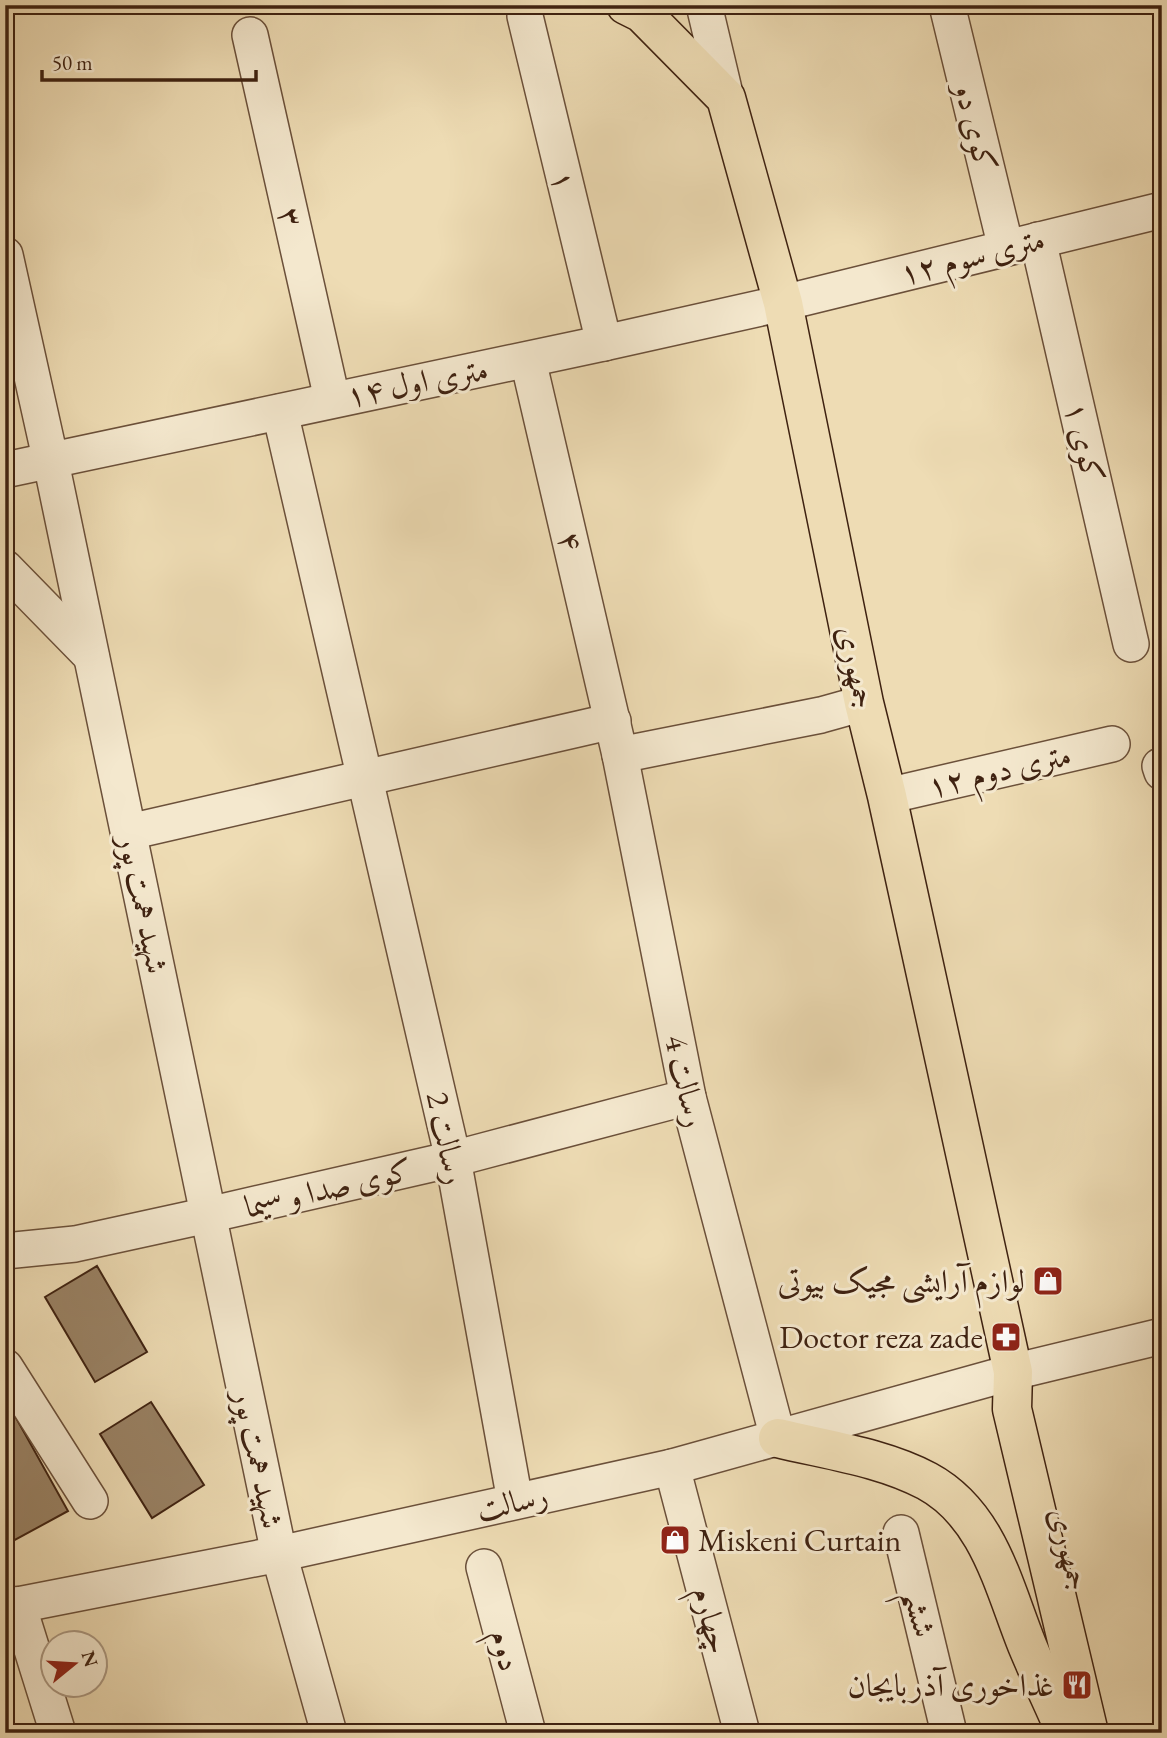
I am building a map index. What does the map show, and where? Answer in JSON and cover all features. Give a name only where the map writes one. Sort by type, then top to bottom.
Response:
[{"type":"main road","name":"جمهوری","points":[[626,5],[642,13],[726,98],[783,303],[864,703],[887,796],[1013,1372],[1012,1409],[1089,1733]]},
{"type":"main road","name":"جمهوری","points":[[1013,1372],[1037,1404],[1111,1733]]},
{"type":"main road","points":[[778,1438],[889,1466],[928,1481],[963,1508],[994,1555],[1027,1645],[1066,1733]]},
{"type":"street","points":[[704,5],[726,98]]},
{"type":"street","name":"کوی دو","points":[[947,5],[1022,244]]},
{"type":"street","name":"۱","points":[[525,16],[604,343]]},
{"type":"street","name":"۳","points":[[250,35],[332,399]]},
{"type":"street","name":"۱۲ متری سوم","points":[[783,303],[1162,210]]},
{"type":"street","name":"کوی ۱","points":[[1022,244],[1131,644]]},
{"type":"street","name":"شهید همت پور","points":[[5,255],[51,462],[279,1554]]},
{"type":"street","name":"۱۴ متری اول","points":[[5,470],[332,399],[528,360],[783,303]]},
{"type":"street","name":"۴","points":[[528,360],[613,721]]},
{"type":"street","name":"رسالت 2","points":[[280,412],[453,1158],[515,1501]]},
{"type":"street","points":[[5,568],[91,656]]},
{"type":"street","points":[[620,755],[821,715],[864,703]]},
{"type":"street","points":[[129,832],[613,721]]},
{"type":"street","name":"رسالت 4","points":[[613,721],[688,1097],[778,1438]]},
{"type":"street","name":"۱۲ متری دوم","points":[[887,796],[1112,744]]},
{"type":"street","name":"کوی صدا و سیما","points":[[5,1251],[75,1244],[208,1215],[453,1158],[688,1097]]},
{"type":"street","name":"رسالت","points":[[12,1604],[279,1554],[671,1466],[1013,1372],[1162,1336]]},
{"type":"street","points":[[5,1367],[90,1501]]},
{"type":"street","name":"چهارم","points":[[671,1466],[742,1733]]},
{"type":"street","name":"ششم","points":[[901,1533],[949,1733]]},
{"type":"street","points":[[279,1554],[329,1733]]},
{"type":"street","name":"دوم","points":[[484,1566],[528,1733]]},
{"type":"street","points":[[12,1604],[58,1733]]},
{"type":"building","points":[[97,1266],[147,1352],[95,1382],[45,1297]]},
{"type":"building","points":[[5,1398],[68,1511],[13,1541],[5,1528]]},
{"type":"building","points":[[151,1402],[204,1485],[152,1518],[100,1434]]},
{"type":"place","name":"لوازم آرایشی مجیک بیوتی","points":[[1048,1281]]},
{"type":"place","name":"Doctor reza zade","points":[[1006,1337]]},
{"type":"place","name":"Miskeni Curtain","points":[[675,1540]]},
{"type":"place","name":"غذاخوری آذربایجان","points":[[1077,1685]]}]
